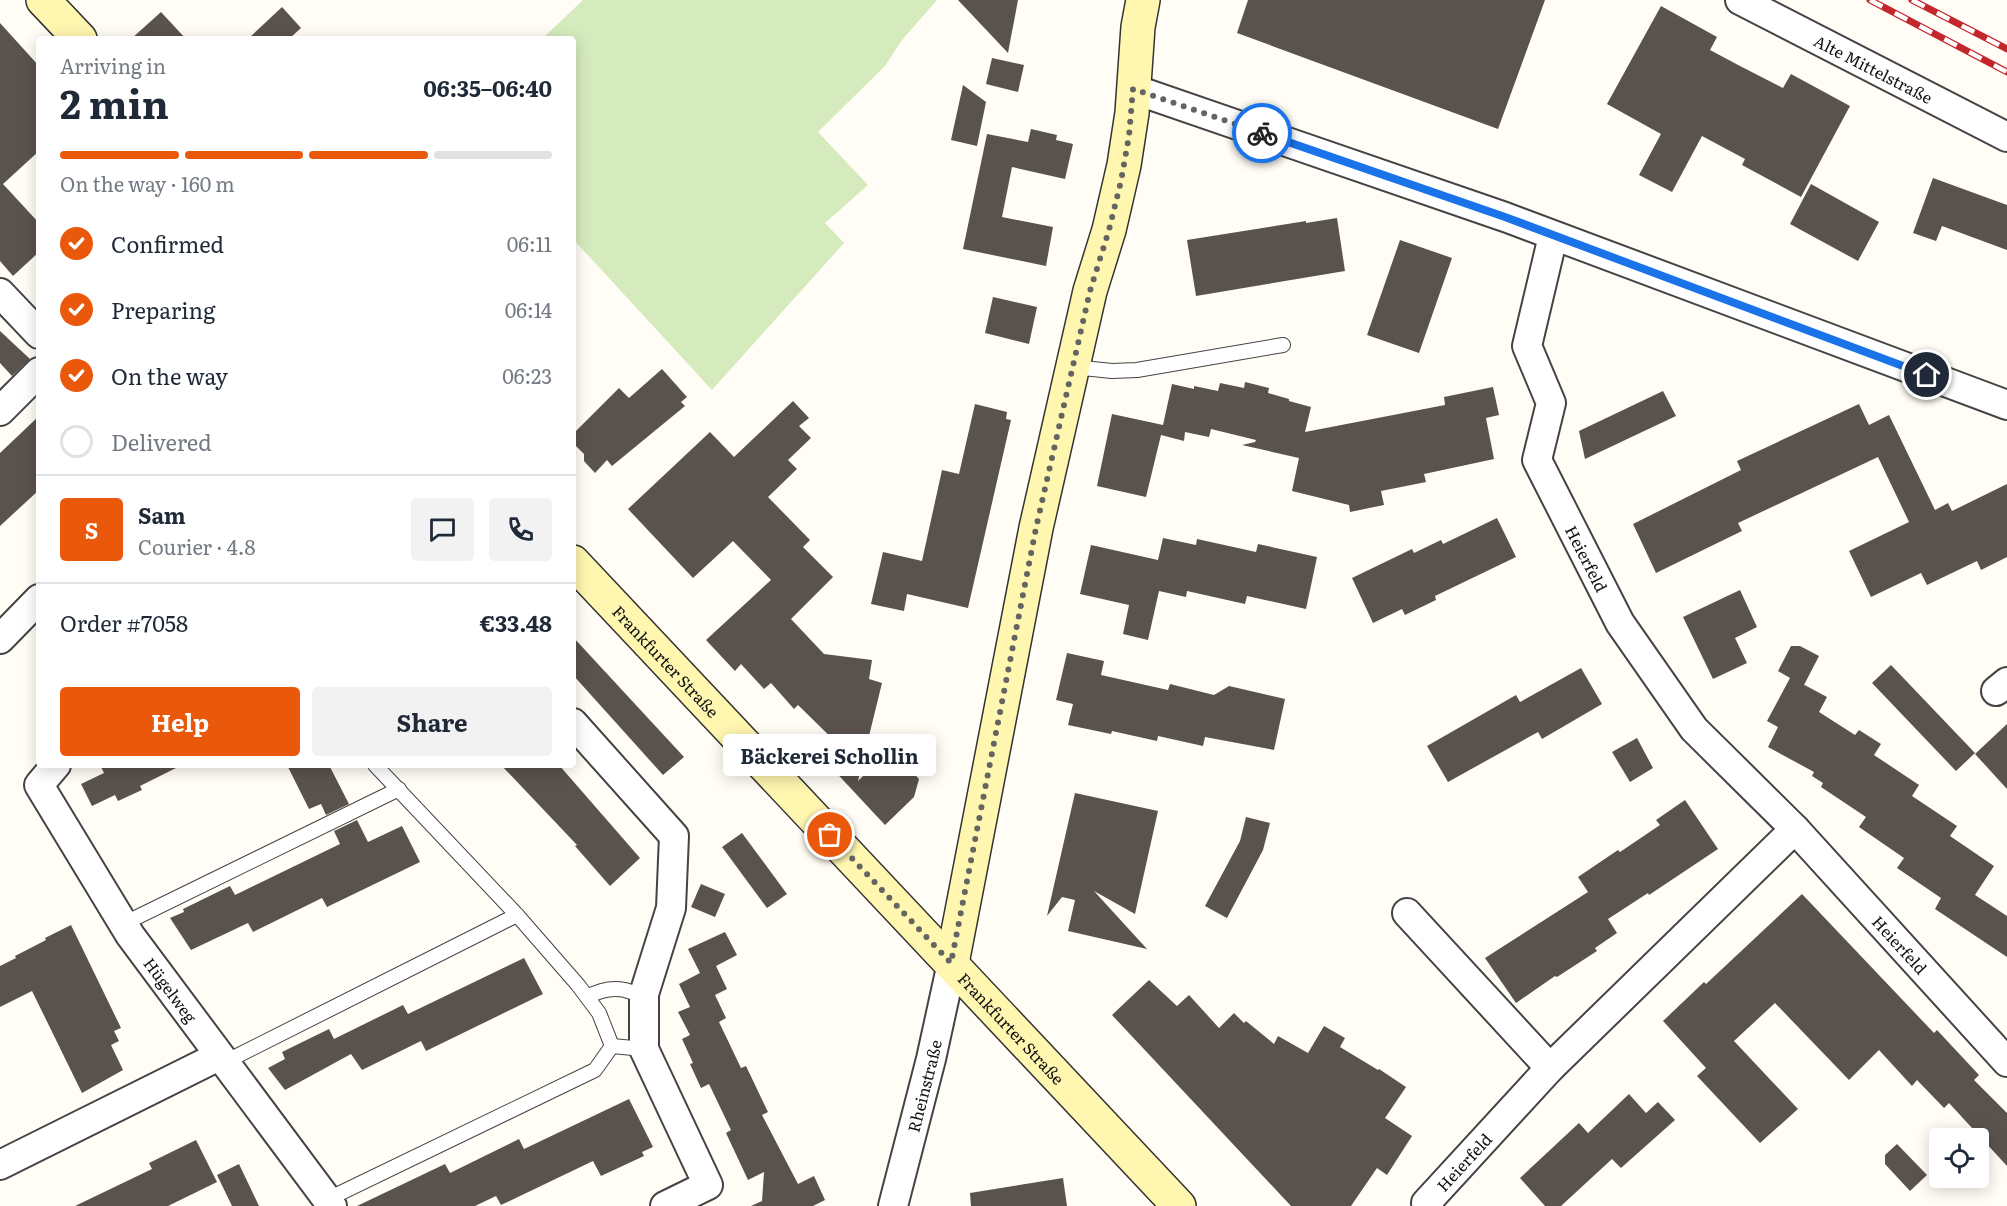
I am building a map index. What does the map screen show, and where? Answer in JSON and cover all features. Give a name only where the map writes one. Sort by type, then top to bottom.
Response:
[{"type":"street","points":[[43,0],[77,36]]},
{"type":"street","points":[[951,963],[1036,528],[1090,291],[1117,197],[1129,136],[1138,27],[1143,0]]},
{"type":"street","name":"Alte Mittelstraße","points":[[1740,0],[2007,137]]},
{"type":"street","points":[[1133,89],[1483,209],[2007,405]]},
{"type":"street","name":"Heierfeld","points":[[1553,236],[1527,346],[1551,403],[1537,460],[1620,623],[1694,729],[1795,829],[2007,1062]]},
{"type":"street","points":[[0,293],[36,331]]},
{"type":"street","points":[[0,411],[36,375]]},
{"type":"street","name":"Frankfurter Straße","points":[[576,565],[1179,1206]]},
{"type":"street","points":[[0,639],[36,602]]},
{"type":"street","points":[[576,726],[674,836],[670,908],[644,994],[644,1049],[708,1185],[665,1206]]},
{"type":"street","name":"Hügelweg","points":[[53,768],[39,785],[123,924],[329,1203]]},
{"type":"street","name":"Heierfeld","points":[[1428,1205],[1550,1068],[1795,829]]},
{"type":"street","points":[[1407,914],[1550,1068]]},
{"type":"street","name":"Rheinstraße","points":[[893,1206],[931,1059],[951,963]]},
{"type":"street","points":[[0,1165],[221,1059]]},
{"type":"lane","points":[[1073,367],[1112,371],[1137,370],[1282,345]]},
{"type":"lane","points":[[378,768],[518,915],[599,1013],[612,1046]]},
{"type":"lane","points":[[123,924],[399,789]]},
{"type":"lane","points":[[221,1059],[518,915]]},
{"type":"lane","points":[[587,997],[598,992],[613,990],[623,990],[637,995],[644,994]]},
{"type":"lane","points":[[612,1046],[644,1049]]},
{"type":"lane","points":[[329,1203],[595,1070],[612,1046]]},
{"type":"green space","points":[[583,0],[937,0],[902,40],[885,66],[818,132],[868,185],[825,223],[844,243],[712,390],[576,242],[576,36],[545,36]]},
{"type":"building","points":[[958,0],[1018,0],[1008,53]]},
{"type":"building","points":[[1248,0],[1545,0],[1498,129],[1237,33]]},
{"type":"building","points":[[1661,6],[1717,37],[1710,50],[1740,66],[1783,88],[1791,74],[1850,106],[1801,197],[1742,165],[1745,159],[1702,136],[1672,192],[1639,175],[1661,134],[1607,104]]},
{"type":"building","points":[[282,7],[301,28],[292,36],[251,36]]},
{"type":"building","points":[[161,12],[183,36],[134,36]]},
{"type":"building","points":[[0,23],[36,63],[36,154],[3,184],[36,220],[36,255],[13,276],[0,261]]},
{"type":"building","points":[[992,58],[1024,65],[1018,92],[986,84]]},
{"type":"building","points":[[963,85],[986,102],[977,146],[951,140]]},
{"type":"building","points":[[1031,129],[1057,135],[1056,140],[1073,144],[1065,179],[1012,167],[1002,217],[1053,227],[1046,266],[963,249],[987,134],[1028,142]]},
{"type":"building","points":[[1933,178],[2007,205],[2007,250],[1942,226],[1936,241],[1913,233]]},
{"type":"building","points":[[1811,184],[1879,222],[1858,261],[1790,224]]},
{"type":"building","points":[[1337,218],[1345,271],[1196,296],[1187,240]]},
{"type":"building","points":[[1400,240],[1452,258],[1419,353],[1367,335]]},
{"type":"building","points":[[993,297],[1037,307],[1029,344],[985,333]]},
{"type":"building","points":[[0,331],[30,359],[12,376],[0,363]]},
{"type":"building","points":[[662,369],[687,397],[681,402],[685,406],[612,466],[607,460],[595,473],[584,461],[584,454],[576,446],[576,431],[619,388],[629,398]]},
{"type":"building","points":[[1245,382],[1269,388],[1268,393],[1311,407],[1305,432],[1445,405],[1444,397],[1493,387],[1499,415],[1486,418],[1494,459],[1424,474],[1426,482],[1381,491],[1384,505],[1350,512],[1349,505],[1292,491],[1299,458],[1242,445],[1256,440],[1211,429],[1209,437],[1185,432],[1184,441],[1161,435],[1146,497],[1097,486],[1112,414],[1163,425],[1172,384],[1218,391],[1220,383],[1244,388]]},
{"type":"building","points":[[1663,391],[1676,416],[1585,459],[1579,431]]},
{"type":"building","points":[[793,401],[809,418],[799,426],[811,438],[788,460],[797,469],[768,497],[810,540],[803,547],[833,577],[791,619],[824,654],[872,660],[869,679],[882,683],[858,781],[902,737],[921,757],[909,768],[919,779],[914,797],[885,825],[829,765],[845,751],[798,705],[794,709],[771,683],[764,689],[741,664],[735,671],[706,640],[771,580],[733,541],[693,578],[628,509],[710,432],[734,457]]},
{"type":"building","points":[[975,404],[1007,412],[1006,419],[1011,420],[968,608],[907,594],[904,611],[871,604],[883,552],[922,561],[942,470],[959,474]]},
{"type":"building","points":[[1859,404],[1869,425],[1889,415],[1935,510],[1948,503],[1952,511],[2007,484],[2007,557],[1981,570],[1977,561],[1927,585],[1921,573],[1871,597],[1849,551],[1909,522],[1878,457],[1738,523],[1742,531],[1656,573],[1633,524],[1741,470],[1737,461]]},
{"type":"building","points":[[36,419],[36,493],[0,526],[0,453]]},
{"type":"building","points":[[1497,518],[1516,557],[1435,596],[1436,600],[1405,615],[1402,609],[1373,623],[1352,578],[1412,549],[1414,553],[1441,540],[1443,544]]},
{"type":"building","points":[[1163,538],[1196,545],[1197,539],[1256,552],[1258,544],[1317,557],[1306,609],[1247,596],[1245,604],[1187,591],[1186,597],[1159,591],[1148,640],[1123,634],[1129,605],[1080,594],[1091,545],[1158,560]]},
{"type":"building","points":[[1740,590],[1757,627],[1735,638],[1747,663],[1713,679],[1683,617]]},
{"type":"building","points":[[576,640],[684,757],[663,775],[576,678]]},
{"type":"building","points":[[1791,646],[1800,646],[1819,656],[1804,685],[1827,697],[1819,712],[1855,735],[1859,730],[1881,744],[1874,755],[1919,785],[1912,796],[1957,826],[1950,836],[1994,866],[1975,895],[2007,916],[2007,957],[1935,909],[1941,898],[1897,868],[1904,858],[1859,827],[1866,817],[1821,787],[1823,783],[1812,776],[1814,772],[1768,747],[1778,727],[1767,721],[1790,678],[1778,671]]},
{"type":"building","points":[[1067,653],[1104,661],[1101,675],[1168,690],[1170,684],[1214,695],[1229,686],[1285,699],[1274,750],[1205,737],[1203,746],[1158,736],[1157,741],[1112,731],[1111,734],[1068,725],[1073,704],[1056,700]]},
{"type":"building","points":[[1891,665],[1975,753],[1956,771],[1872,683]]},
{"type":"building","points":[[1581,668],[1602,704],[1542,739],[1538,732],[1448,782],[1427,746],[1516,695],[1520,702]]},
{"type":"building","points":[[2007,724],[2007,789],[1975,754]]},
{"type":"building","points":[[1637,738],[1653,768],[1630,782],[1612,752]]},
{"type":"building","points":[[102,768],[176,768],[140,786],[142,790],[118,801],[115,795],[92,806],[81,784],[104,773]]},
{"type":"building","points":[[288,768],[331,768],[349,804],[326,815],[321,804],[309,809]]},
{"type":"building","points":[[504,768],[562,768],[640,858],[610,886],[575,846],[577,845]]},
{"type":"building","points":[[1075,793],[1158,811],[1135,914],[1094,891],[1147,949],[1068,931],[1075,900],[1062,897],[1047,916]]},
{"type":"building","points":[[1685,800],[1718,849],[1608,919],[1617,933],[1595,948],[1597,951],[1516,1003],[1485,958],[1588,892],[1578,877],[1660,825],[1656,820]]},
{"type":"building","points":[[1246,817],[1270,823],[1263,850],[1227,918],[1205,906],[1240,841]]},
{"type":"building","points":[[357,820],[368,842],[402,826],[420,862],[327,907],[322,898],[253,932],[248,923],[191,950],[170,918],[184,912],[183,909],[230,886],[235,895],[340,844],[334,831]]},
{"type":"building","points":[[742,833],[787,894],[767,908],[722,847]]},
{"type":"building","points":[[701,884],[725,894],[715,917],[691,907]]},
{"type":"building","points":[[1802,894],[1934,1033],[1937,1030],[1979,1075],[1974,1080],[2007,1113],[2007,1166],[1989,1146],[1989,1128],[1972,1128],[1949,1103],[1944,1108],[1917,1080],[1912,1086],[1879,1050],[1849,1080],[1775,1003],[1734,1041],[1798,1109],[1760,1143],[1697,1076],[1706,1068],[1663,1021],[1704,982],[1706,984]]},
{"type":"building","points":[[71,925],[121,1028],[114,1031],[119,1041],[111,1045],[123,1070],[82,1093],[32,991],[0,1007],[0,966]]},
{"type":"building","points":[[725,932],[737,955],[716,966],[727,989],[715,995],[726,1018],[719,1022],[741,1068],[746,1066],[768,1112],[762,1115],[798,1184],[814,1176],[825,1200],[813,1206],[751,1206],[762,1201],[764,1172],[748,1180],[726,1133],[731,1130],[709,1084],[701,1088],[690,1064],[693,1063],[682,1039],[690,1035],[678,1012],[690,1007],[679,984],[700,973],[688,949]]},
{"type":"building","points":[[524,958],[543,994],[426,1051],[421,1041],[362,1070],[351,1054],[285,1090],[268,1068],[285,1059],[282,1052],[329,1029],[334,1039],[403,1005],[408,1014]]},
{"type":"building","points":[[1149,980],[1177,1006],[1189,995],[1219,1028],[1234,1013],[1274,1044],[1278,1036],[1308,1053],[1324,1026],[1345,1038],[1340,1047],[1406,1087],[1385,1118],[1412,1136],[1387,1175],[1377,1168],[1351,1206],[1291,1206],[1112,1015]]},
{"type":"building","points":[[1629,1094],[1646,1113],[1658,1102],[1675,1120],[1621,1168],[1612,1159],[1561,1206],[1545,1206],[1520,1178],[1579,1123],[1588,1133]]},
{"type":"building","points":[[629,1099],[653,1147],[642,1152],[644,1156],[601,1176],[593,1161],[501,1205],[496,1196],[475,1206],[357,1206],[445,1164],[450,1173],[519,1139],[524,1149]]},
{"type":"building","points":[[196,1140],[217,1182],[168,1206],[75,1206],[152,1169],[149,1163]]},
{"type":"building","points":[[1897,1144],[1927,1175],[1910,1191],[1885,1164],[1885,1155]]},
{"type":"building","points":[[239,1164],[259,1206],[232,1206],[217,1175]]},
{"type":"building","points":[[1063,1178],[1067,1206],[971,1206],[970,1193]]},
{"type":"railway","points":[[1870,0],[2007,72]]},
{"type":"railway","points":[[1912,0],[2007,49]]},
{"type":"way so far","points":[[830,835],[951,963],[1036,528],[1090,291],[1121,181],[1129,136],[1133,89],[1262,133]]},
{"type":"place","name":"Bäckerei Schollin","points":[[830,835]]},
{"type":"route","points":[[1262,133],[1505,217],[1927,375]]}]
